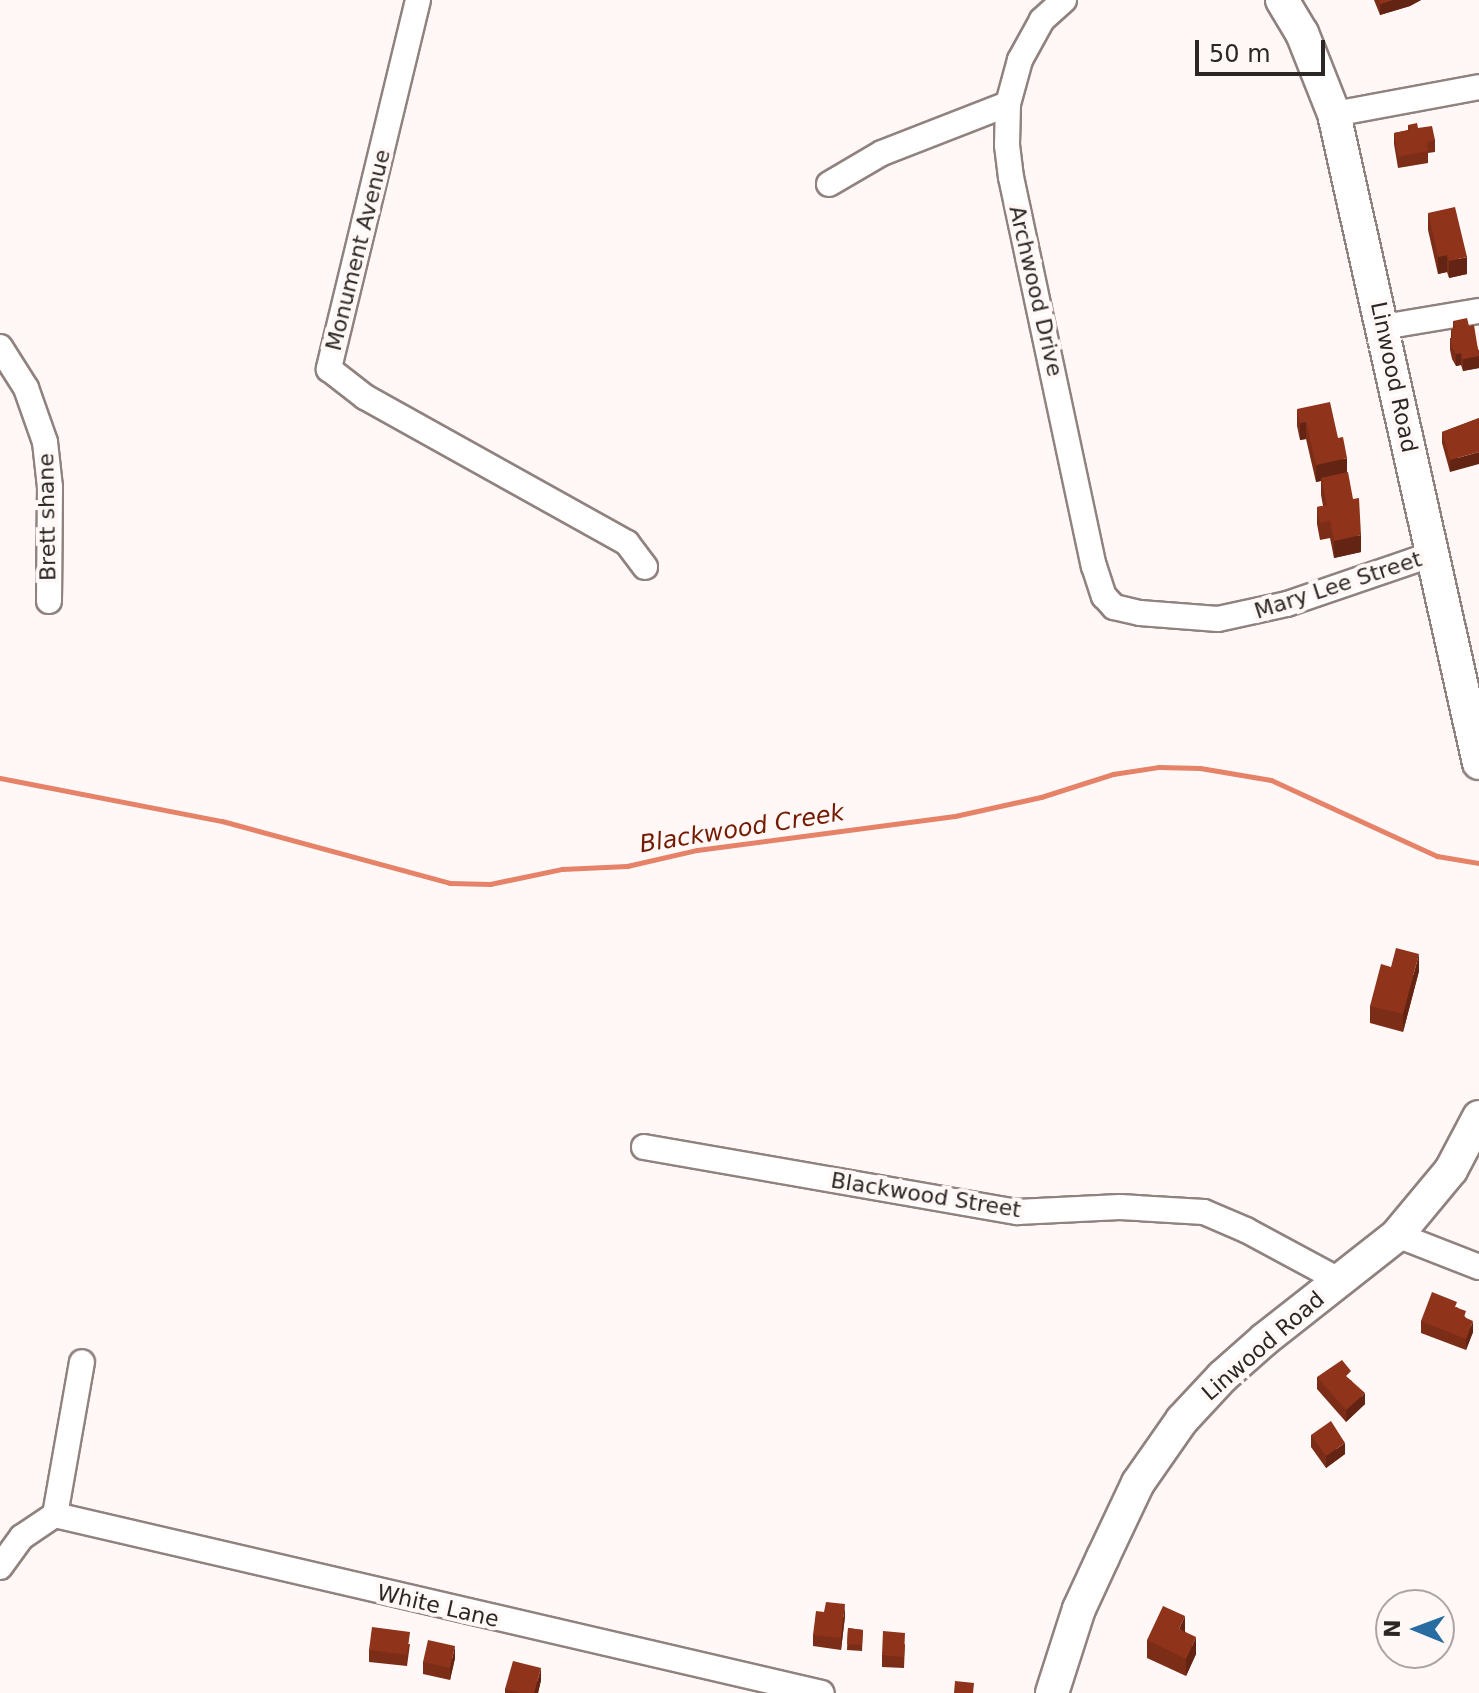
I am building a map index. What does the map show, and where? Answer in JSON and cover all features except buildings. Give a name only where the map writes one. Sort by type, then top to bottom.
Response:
[{"type":"main road","name":"Linwood Road","points":[[1282,0],[1302,33],[1334,114],[1479,763]]},
{"type":"main road","name":"Linwood Road","points":[[1052,1693],[1079,1609],[1138,1483],[1180,1423],[1222,1377],[1397,1235],[1451,1170],[1479,1117]]},
{"type":"street","name":"Monument Avenue","points":[[418,0],[329,369],[365,397],[627,543],[645,567]]},
{"type":"street","name":"Archwood Drive","points":[[1064,0],[1042,20],[1030,38],[1008,104],[1011,177],[1094,566],[1104,596]]},
{"type":"street","points":[[1334,114],[1479,87]]},
{"type":"street","points":[[829,184],[882,153],[1008,104]]},
{"type":"street","points":[[1383,327],[1479,311]]},
{"type":"street","name":"Brett shane","points":[[0,347],[26,388],[45,442],[50,487],[49,601]]},
{"type":"street","name":"Mary Lee Street","points":[[1104,596],[1114,607],[1140,613],[1195,619],[1229,617],[1287,604],[1433,554]]},
{"type":"street","name":"Blackwood Street","points":[[644,1147],[1017,1212],[1120,1207],[1204,1212],[1246,1230],[1339,1280]]},
{"type":"street","points":[[1397,1235],[1479,1267]]},
{"type":"street","points":[[0,1567],[22,1537],[55,1515],[82,1362]]},
{"type":"street","name":"White Lane","points":[[55,1515],[822,1693]]},
{"type":"waterway","name":"Blackwood Creek","points":[[0,778],[222,821],[450,883],[490,884],[562,869],[627,866],[697,850],[955,816],[1041,797],[1113,774],[1159,767],[1200,768],[1271,780],[1437,856],[1479,863]]}]
